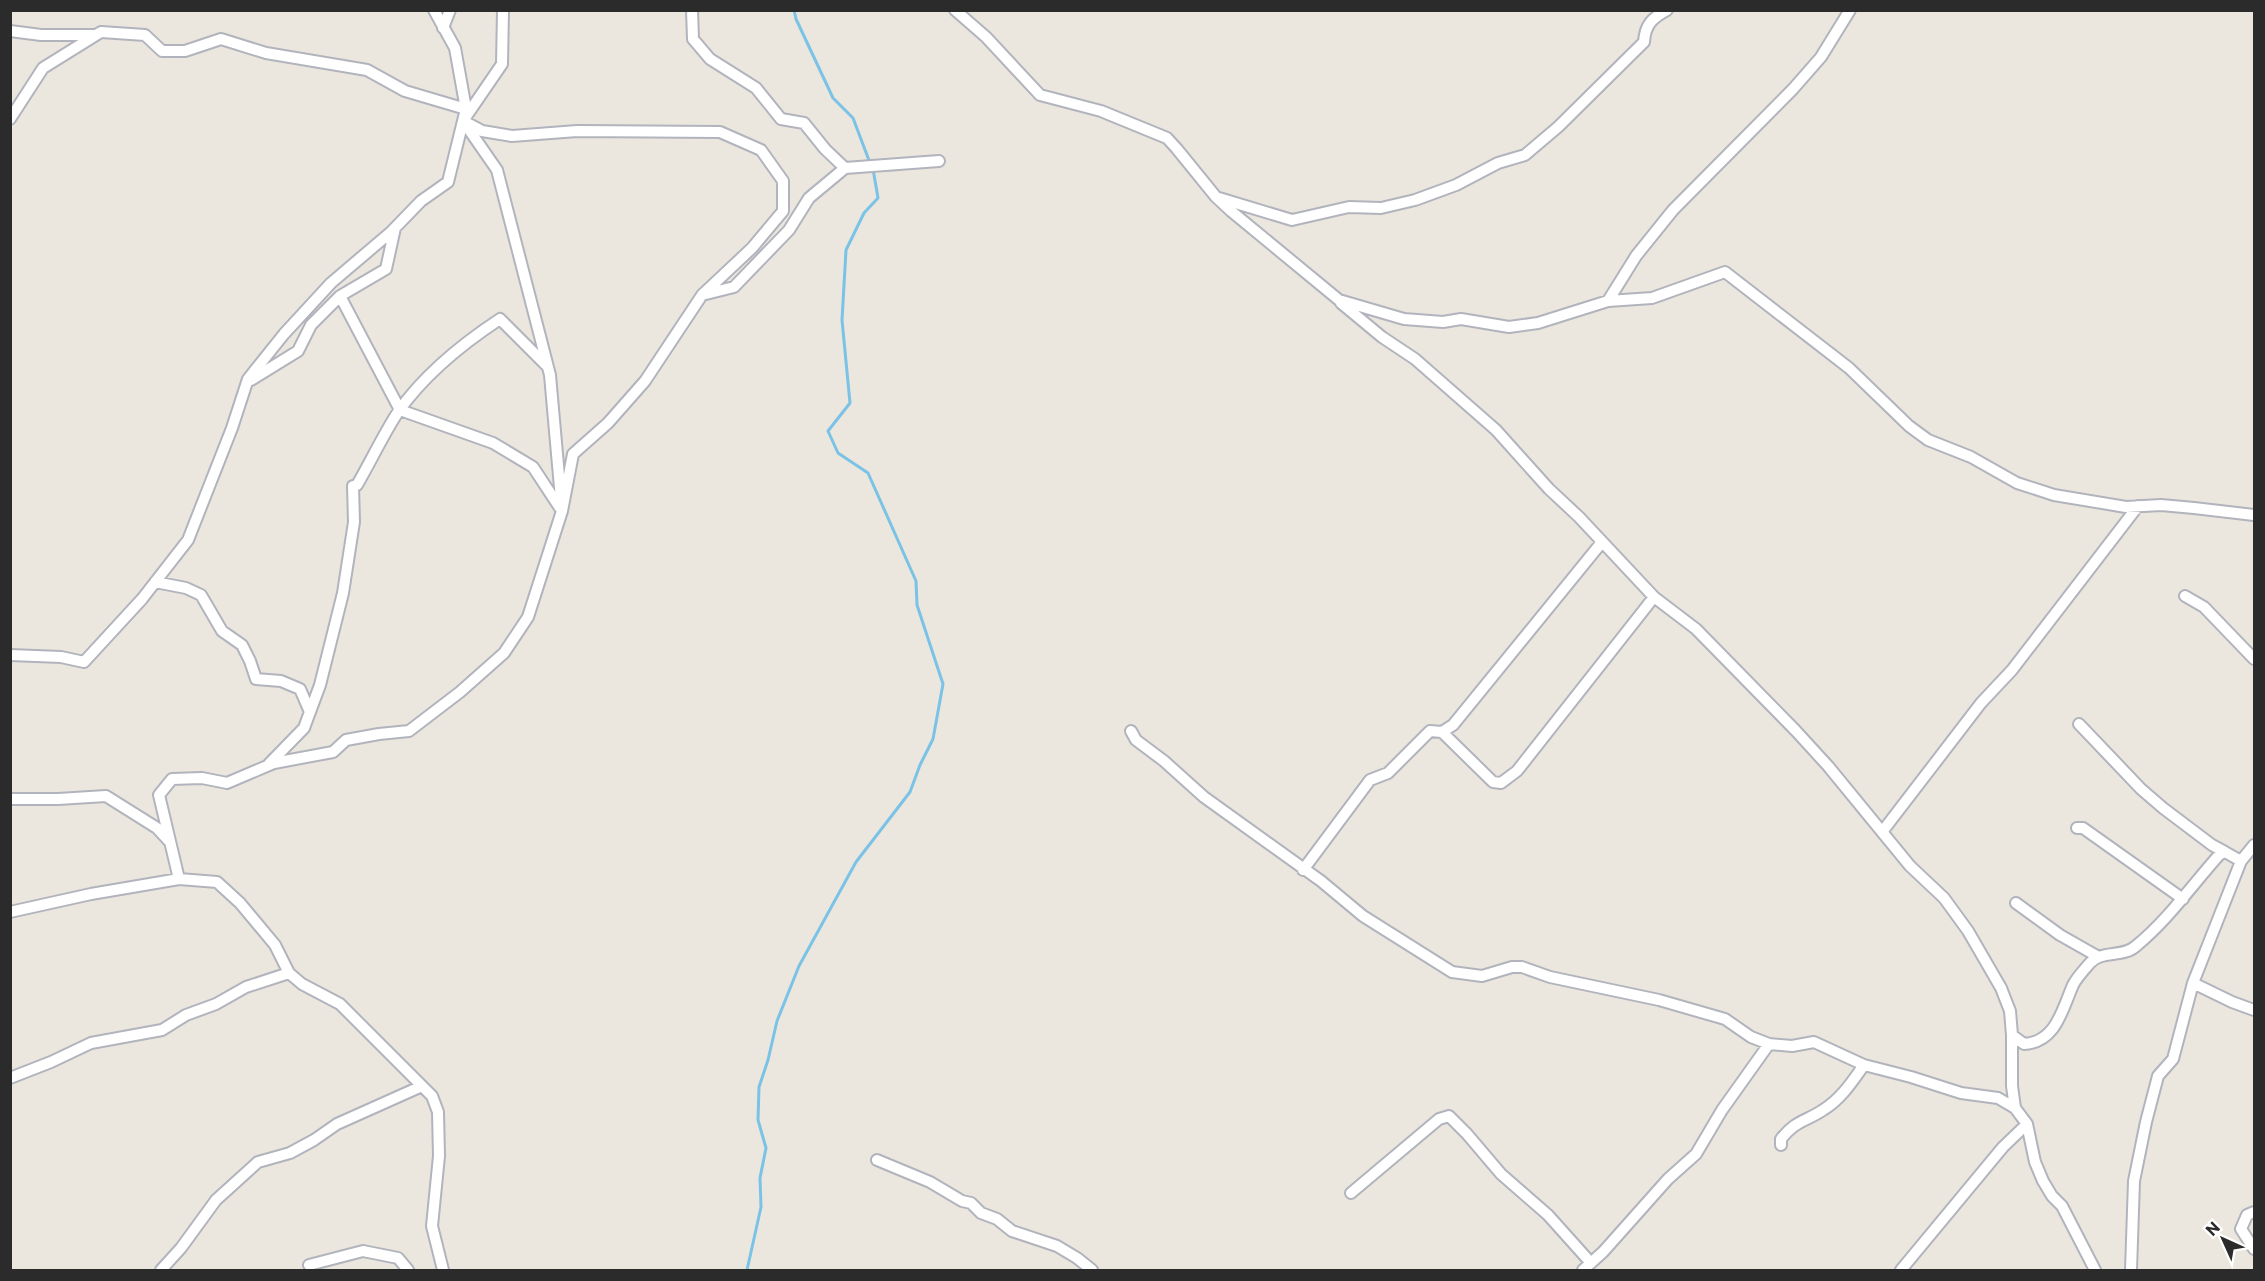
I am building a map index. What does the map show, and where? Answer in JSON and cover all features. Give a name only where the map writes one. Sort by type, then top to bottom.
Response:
[{"type":"street","points":[[10,655],[61,657],[84,662],[155,582],[188,540],[232,428],[247,382],[284,334],[331,283],[395,228],[421,201],[448,182],[466,109],[455,48],[434,10]]},
{"type":"street","points":[[444,28],[450,10]]},
{"type":"street","points":[[463,121],[502,64],[503,10]]},
{"type":"street","points":[[693,10],[693,39],[710,60],[756,88],[781,119],[804,123],[825,149],[845,168]]},
{"type":"street","points":[[955,10],[986,37],[1040,95],[1101,111],[1167,138],[1178,148],[1216,197],[1382,337],[1415,359],[1496,430],[1549,489],[1654,597],[1696,629],[1796,731],[1828,766],[1910,866],[1944,898],[1968,931],[2001,988],[2010,1011],[2012,1086],[2015,1108]]},
{"type":"street","points":[[1216,197],[1292,220],[1349,207],[1381,208],[1415,200],[1456,185],[1497,163],[1525,155],[1550,134],[1644,42],[1645,31],[1650,21],[1667,10]]},
{"type":"street","points":[[1608,301],[1636,256],[1673,210],[1793,89],[1821,57],[1850,10]]},
{"type":"street","points":[[10,31],[41,35],[96,35],[101,32],[145,35],[162,51],[185,51],[221,39],[266,53],[367,70],[405,91],[466,109]]},
{"type":"street","points":[[10,119],[43,68],[101,32]]},
{"type":"street","points":[[179,879],[159,795],[172,779],[202,778],[227,783],[267,766],[302,756],[333,752],[346,740],[409,731],[460,692],[504,652],[528,617],[562,511],[573,454],[608,423],[645,381],[702,295],[752,248],[783,211],[783,180],[761,150],[720,132],[577,131],[512,136],[482,131],[463,121]]},
{"type":"street","points":[[463,121],[497,170],[547,366],[562,511]]},
{"type":"street","points":[[702,295],[734,287],[789,230],[809,198],[845,168],[939,161]]},
{"type":"street","points":[[247,382],[298,351],[311,325],[340,296],[386,269],[395,228]]},
{"type":"street","points":[[1339,300],[1404,320],[1443,322],[1461,319],[1509,327],[1538,323],[1608,301],[1652,298],[1725,272],[1849,368],[1909,426],[1928,440],[1971,457],[2017,483],[2054,495],[2126,507],[2194,508],[2254,515]]},
{"type":"street","points":[[340,296],[400,410],[493,443],[532,467],[562,511]]},
{"type":"street","points":[[267,766],[304,728],[310,712],[320,685],[343,593],[354,522],[353,486],[357,485],[400,410],[417,388],[475,336],[500,319],[547,366]]},
{"type":"street","points":[[1882,832],[1981,703],[2012,669],[2138,506]]},
{"type":"street","points":[[1303,870],[1370,780],[1388,773],[1430,731],[1442,732],[1453,725],[1602,542]]},
{"type":"street","points":[[155,582],[186,588],[201,595],[222,631],[242,645],[256,679],[281,681],[300,689],[310,712]]},
{"type":"street","points":[[2185,596],[2204,607],[2254,659]]},
{"type":"street","points":[[1442,732],[1492,782],[1501,783],[1517,771],[1654,597]]},
{"type":"street","points":[[2079,724],[2141,789],[2163,808],[2212,845],[2241,861]]},
{"type":"street","points":[[1131,731],[1136,740],[1164,761],[1204,797],[1341,897],[1363,916],[1452,972],[1482,976],[1512,967],[1522,967],[1550,977],[1659,1000],[1725,1019],[1751,1037],[1769,1044],[1792,1046],[1814,1042],[1864,1065],[1961,1093],[1998,1098],[2015,1108],[2027,1124],[2035,1162],[2043,1181],[2062,1206],[2095,1270]]},
{"type":"street","points":[[10,799],[58,800],[106,796],[157,828],[170,842]]},
{"type":"street","points":[[2077,828],[2083,828],[2117,850],[2183,899]]},
{"type":"street","points":[[2131,1270],[2134,1181],[2158,1076],[2173,1059],[2193,983],[2241,861],[2254,845]]},
{"type":"street","points":[[2016,903],[2060,935],[2097,956],[2114,955],[2134,949],[2225,852]]},
{"type":"street","points":[[10,912],[91,894],[179,879],[217,882],[240,903],[275,945],[289,973],[302,984],[340,1004],[432,1096],[438,1112],[439,1156],[432,1226],[443,1270]]},
{"type":"street","points":[[2012,1035],[2024,1044],[2034,1044],[2047,1037],[2062,1014],[2074,982],[2097,956]]},
{"type":"street","points":[[10,1078],[91,1043],[162,1030],[186,1014],[216,1004],[246,987],[289,973]]},
{"type":"street","points":[[2193,983],[2254,1010]]},
{"type":"street","points":[[1351,1193],[1439,1119],[1449,1116],[1501,1174],[1548,1215],[1587,1267],[1668,1179],[1696,1154],[1722,1110],[1769,1044]]},
{"type":"street","points":[[1781,1145],[1781,1139],[1792,1126],[1822,1111],[1838,1099],[1864,1065]]},
{"type":"street","points":[[161,1270],[181,1248],[216,1200],[258,1162],[290,1153],[337,1124],[422,1086]]},
{"type":"street","points":[[1900,1270],[2003,1147],[2027,1124]]},
{"type":"street","points":[[876,1160],[930,1182],[962,1201],[971,1203],[981,1213],[997,1219],[1012,1231],[1057,1246],[1092,1270]]},
{"type":"street","points":[[2254,1212],[2247,1215],[2241,1229],[2254,1249]]},
{"type":"street","points":[[309,1265],[363,1251],[398,1258],[408,1270]]},
{"type":"waterway","points":[[794,10],[796,19],[833,98],[853,118],[870,163]]},
{"type":"waterway","points":[[747,1270],[761,1207],[760,1178],[766,1148],[758,1120],[759,1087],[777,1021],[799,966],[856,862],[910,792],[933,739],[943,684],[917,605],[916,581],[868,473],[838,453],[828,431],[850,403],[842,320],[846,250],[864,213],[878,198],[873,169]]}]
